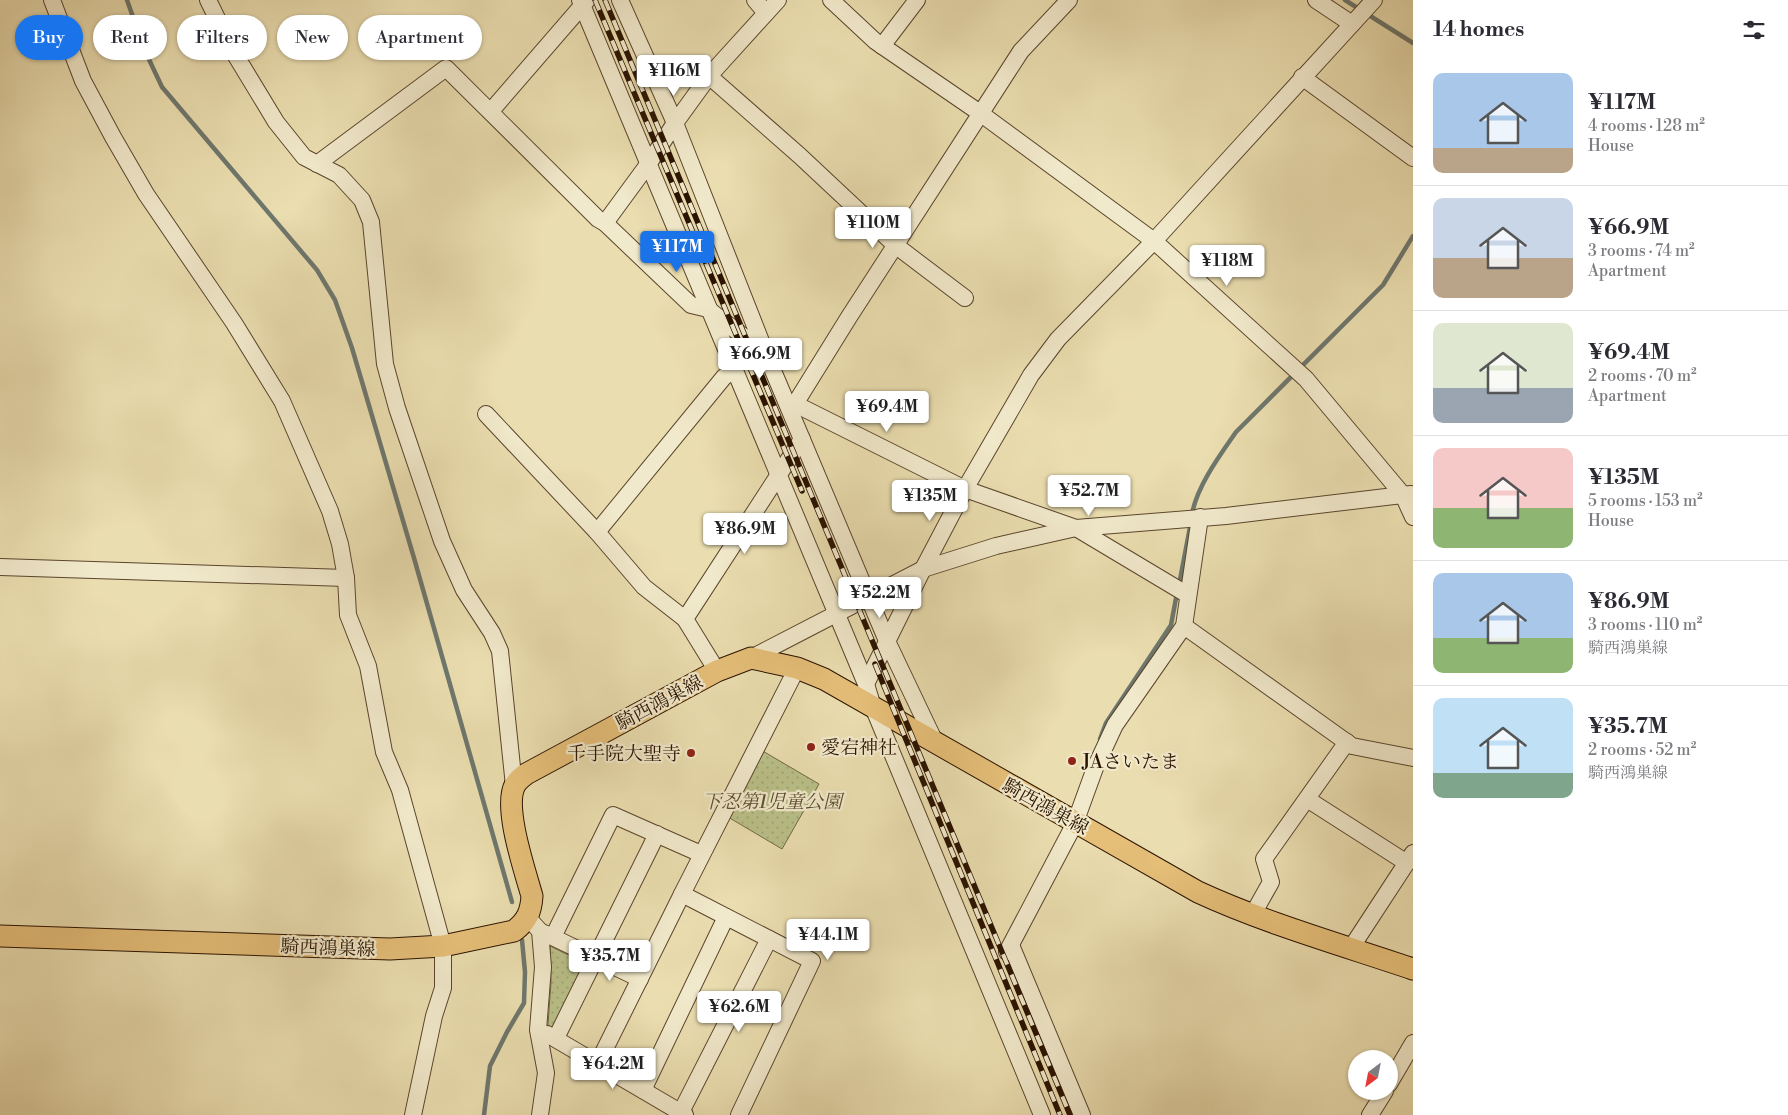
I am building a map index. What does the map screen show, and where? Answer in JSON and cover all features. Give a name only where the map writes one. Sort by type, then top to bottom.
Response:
[{"type":"main road","name":"騎西鴻巣線","points":[[514,786],[526,774],[717,671],[751,658],[797,668],[824,680],[1198,892],[1223,904],[1413,970]]},
{"type":"main road","points":[[514,786],[510,810],[532,896],[531,909],[540,929]]},
{"type":"main road","name":"騎西鴻巣線","points":[[0,936],[390,949],[443,946],[500,935],[514,931],[523,924],[540,929]]},
{"type":"street","points":[[52,0],[83,81],[113,137],[146,194],[234,323],[282,401],[330,511],[340,544],[346,578],[348,615],[368,666],[384,752],[400,790],[443,946],[444,988],[434,1016],[413,1115]]},
{"type":"street","points":[[208,0],[233,51],[276,122],[304,157],[340,175],[362,200],[371,222],[386,364],[396,408],[442,541],[464,590],[492,633],[500,651],[514,786]]},
{"type":"street","points":[[620,0],[675,123],[766,354],[792,406],[802,439],[887,641],[936,744]]},
{"type":"street","points":[[754,0],[766,12]]},
{"type":"street","points":[[605,223],[709,76],[778,0]]},
{"type":"street","points":[[831,0],[874,41],[980,112],[1154,241],[1306,379],[1408,494],[1413,517]]},
{"type":"street","points":[[882,46],[917,0]]},
{"type":"street","points":[[792,406],[980,112],[1021,52],[1069,0]]},
{"type":"street","points":[[1316,0],[1352,24]]},
{"type":"street","points":[[866,684],[965,489],[1031,375],[1058,340],[1154,241],[1374,0]]},
{"type":"street","points":[[491,111],[583,2],[708,309],[735,369],[866,684],[873,707],[1042,1115]]},
{"type":"street","points":[[317,164],[446,68],[598,219],[605,223],[691,305],[708,309],[766,354]]},
{"type":"street","points":[[709,76],[800,156],[895,245],[965,298]]},
{"type":"street","points":[[1302,78],[1413,158]]},
{"type":"street","points":[[597,532],[724,377],[735,369]]},
{"type":"street","points":[[792,406],[965,489],[1076,528],[1188,596]]},
{"type":"street","points":[[486,414],[597,532],[644,587],[685,619],[717,671]]},
{"type":"street","points":[[685,619],[802,439]]},
{"type":"street","points":[[751,658],[923,569],[996,546],[1076,528],[1226,516],[1408,494]]},
{"type":"street","points":[[1082,1115],[1009,949],[1115,726],[1184,626],[1200,517]]},
{"type":"street","points":[[0,567],[346,578]]},
{"type":"street","points":[[1184,626],[1352,746],[1413,758]]},
{"type":"street","points":[[598,1063],[701,854],[797,668]]},
{"type":"street","points":[[1253,914],[1271,882],[1264,859],[1347,742]]},
{"type":"street","points":[[1307,799],[1410,858],[1351,948]]},
{"type":"street","points":[[540,1115],[546,1073],[538,1030],[543,967],[540,929],[613,815],[701,854]]},
{"type":"street","points":[[556,1038],[657,834]]},
{"type":"street","points":[[682,894],[812,961],[739,1115]]},
{"type":"street","points":[[643,1090],[726,917]]},
{"type":"street","points":[[540,929],[640,979]]},
{"type":"street","points":[[538,1030],[556,1038],[683,1114],[769,939]]},
{"type":"street","points":[[1398,1069],[1413,1043]]},
{"type":"street","points":[[1370,1115],[1379,1100]]},
{"type":"green space","name":"下忍第1児童公園","points":[[761,750],[819,784],[782,849],[728,817]]},
{"type":"green space","points":[[550,946],[583,962],[585,967],[556,1025],[551,1027],[548,1025],[551,982]]},
{"type":"waterway","points":[[127,0],[145,51],[162,87],[317,270],[335,300],[352,348],[414,558],[512,902]]},
{"type":"waterway","points":[[1345,0],[1413,43]]},
{"type":"waterway","points":[[1192,514],[1204,482],[1236,432],[1383,285],[1413,236]]},
{"type":"waterway","points":[[1179,585],[1191,522]]},
{"type":"waterway","points":[[1100,739],[1106,723],[1171,625],[1177,593]]},
{"type":"waterway","points":[[484,1115],[490,1066],[524,1003],[525,972],[522,940]]},
{"type":"railway","points":[[595,0],[802,491]]},
{"type":"railway","points":[[605,0],[1070,1115]]},
{"type":"railway","points":[[875,664],[1060,1115]]},
{"type":"place","name":"愛宕神社","points":[[811,747]]},
{"type":"place","name":"千手院大聖寺","points":[[691,753]]},
{"type":"place","name":"JAさいたま","points":[[1072,761]]}]
